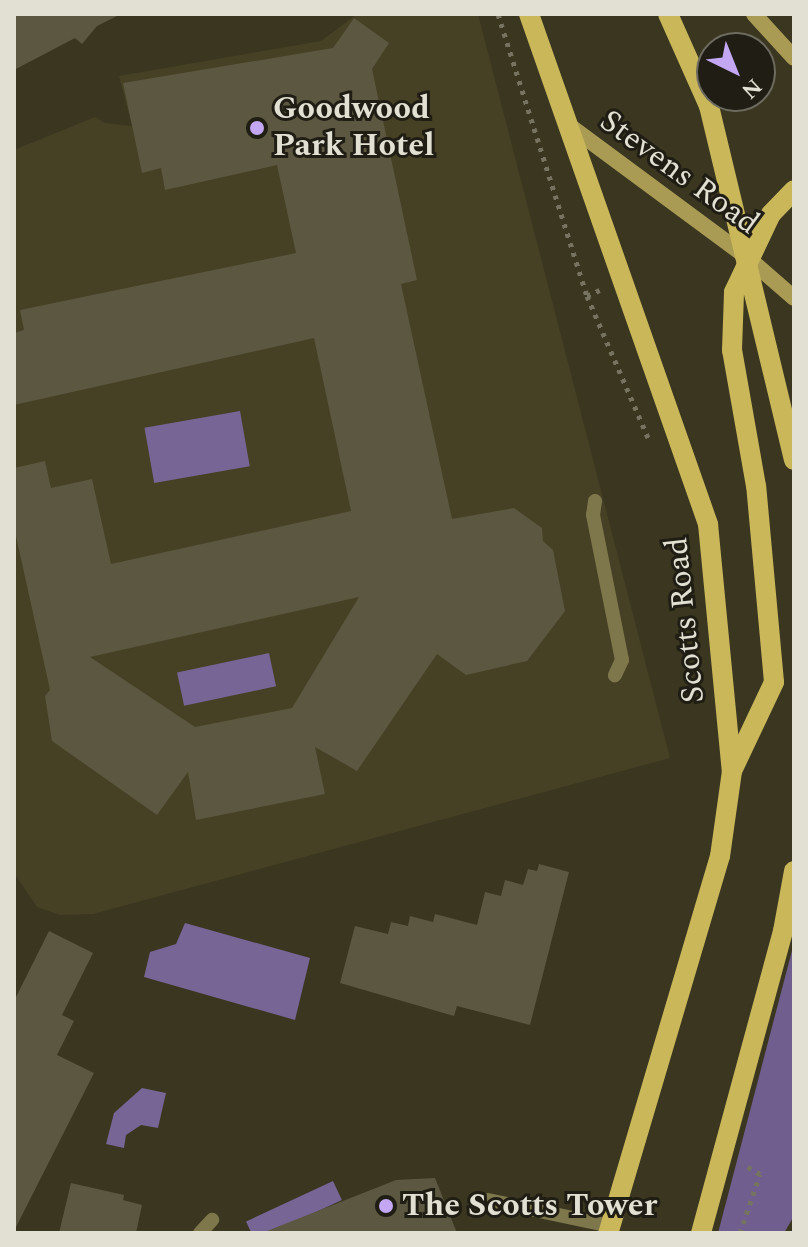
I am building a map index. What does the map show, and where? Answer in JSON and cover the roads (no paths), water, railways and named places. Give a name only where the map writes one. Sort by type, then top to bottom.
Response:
[{"type":"main road","name":"Scotts Road","points":[[529,14],[708,524],[732,771],[720,856],[609,1230]]},
{"type":"main road","points":[[668,14],[709,106],[794,460]]},
{"type":"main road","points":[[754,14],[794,58]]},
{"type":"main road","name":"Stevens Road","points":[[567,124],[747,257],[794,298]]},
{"type":"main road","points":[[732,771],[774,682],[756,486],[732,350],[734,292],[747,257],[771,214],[794,190]]},
{"type":"main road","points":[[701,1233],[725,1153],[794,871]]},
{"type":"lane","points":[[595,501],[593,515],[622,660],[615,675]]},
{"type":"lane","points":[[488,1200],[609,1230]]},
{"type":"lane","points":[[200,1233],[212,1220]]},
{"type":"place","name":"Goodwood Park Hotel","points":[[257,128]]},
{"type":"place","name":"The Scotts Tower","points":[[386,1206]]}]
